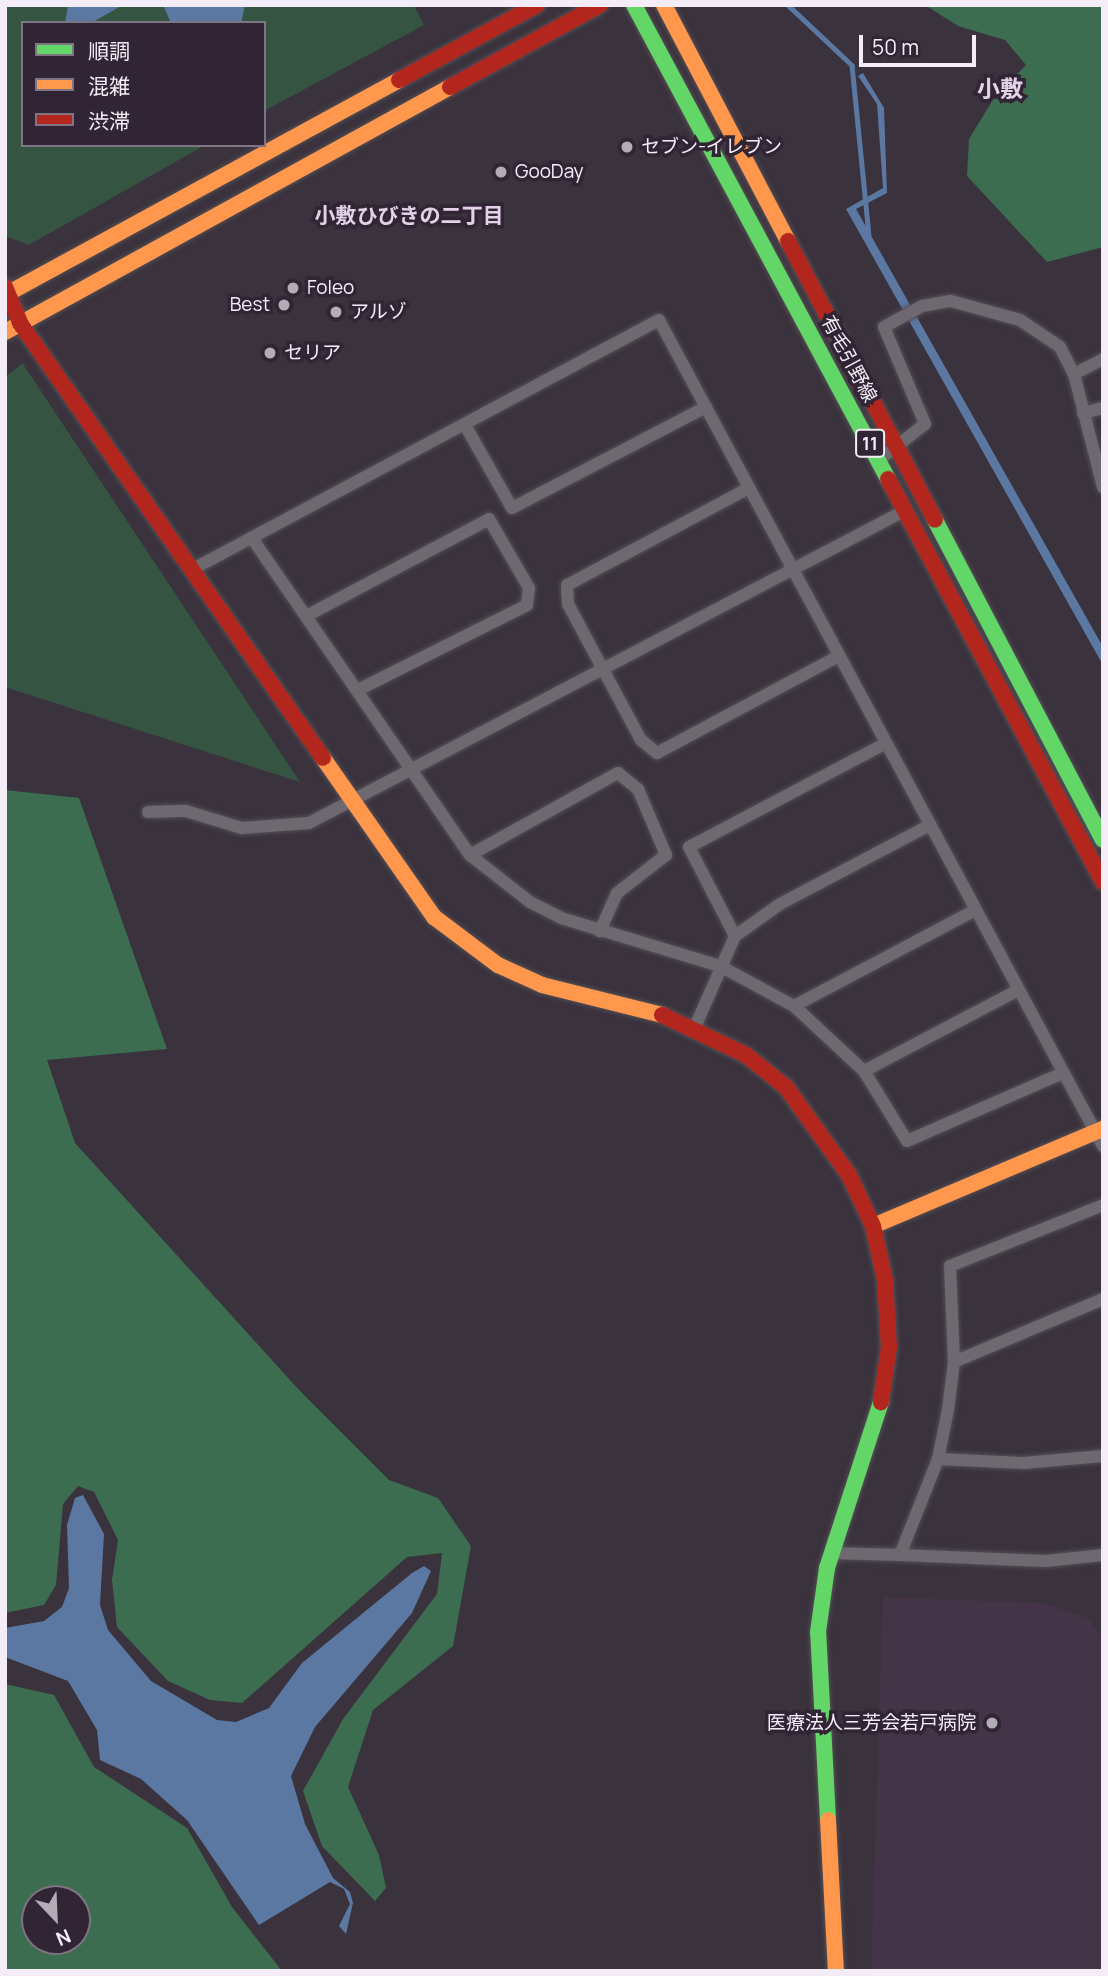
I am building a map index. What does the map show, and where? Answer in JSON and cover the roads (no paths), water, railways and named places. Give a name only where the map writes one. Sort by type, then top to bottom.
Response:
[{"type":"street","points":[[537,5],[6,291],[20,323],[354,799],[401,876],[464,943],[542,985],[695,1027],[786,1087],[825,1133],[873,1226],[885,1280],[887,1358],[881,1404],[831,1553],[818,1632],[836,1971]]},
{"type":"street","points":[[5,332],[600,5]]},
{"type":"street","name":"有毛引野線","points":[[634,5],[1103,882]]},
{"type":"street","name":"有毛引野線","points":[[664,5],[1103,840]]},
{"type":"street","points":[[879,460],[920,432],[925,413],[884,327],[922,306],[951,301],[1020,320],[1059,347],[1074,374],[1103,487]]},
{"type":"street","points":[[193,569],[659,320],[1018,990],[1100,1136],[873,1226]]},
{"type":"street","points":[[1074,374],[1103,359]]},
{"type":"street","points":[[465,425],[512,508],[706,407]]},
{"type":"street","points":[[1083,413],[1103,408]]},
{"type":"street","points":[[749,488],[567,585],[568,604],[605,666],[641,740],[657,753],[839,656]]},
{"type":"street","points":[[148,812],[186,811],[242,828],[276,829],[309,823],[906,510]]},
{"type":"street","points":[[308,615],[489,519],[529,588],[527,605],[360,689]]},
{"type":"street","points":[[252,538],[414,767],[470,855],[530,902],[600,931],[720,965],[794,1006],[864,1071],[907,1141],[1063,1073]]},
{"type":"street","points":[[735,936],[689,847],[886,743]]},
{"type":"street","points":[[470,855],[618,773],[638,789],[666,855],[617,893],[600,931]]},
{"type":"street","points":[[695,1027],[735,936],[780,904],[930,825]]},
{"type":"street","points":[[794,1006],[975,910]]},
{"type":"street","points":[[864,1071],[1018,990]]},
{"type":"street","points":[[900,1555],[938,1459],[954,1362],[950,1266],[1103,1205]]},
{"type":"street","points":[[954,1362],[1103,1299]]},
{"type":"street","points":[[938,1459],[1023,1464],[1103,1456]]},
{"type":"street","points":[[831,1553],[1046,1561],[1103,1555]]},
{"type":"water","points":[[68,5],[123,5],[95,21],[65,21]]},
{"type":"water","points":[[163,5],[245,5],[241,21],[170,21]]},
{"type":"water","points":[[863,73],[884,108],[887,193],[856,209],[1103,647],[1103,665],[846,209],[883,188],[877,104],[858,76]]},
{"type":"water","points":[[83,1495],[104,1534],[100,1605],[108,1630],[151,1681],[217,1720],[236,1722],[269,1708],[302,1663],[412,1573],[424,1566],[431,1571],[412,1613],[315,1727],[291,1776],[305,1824],[333,1878],[350,1892],[353,1903],[346,1934],[339,1926],[350,1904],[344,1889],[330,1882],[259,1925],[187,1820],[141,1779],[100,1760],[97,1730],[68,1681],[5,1657],[5,1628],[44,1621],[62,1607],[69,1588],[67,1525],[75,1498]]},
{"type":"waterway","points":[[788,5],[852,65],[869,234]]},
{"type":"place","name":"セブン-イレブン","points":[[627,147]]},
{"type":"place","name":"GooDay","points":[[501,172]]},
{"type":"place","name":"Foleo","points":[[293,288]]},
{"type":"place","name":"Best","points":[[284,305]]},
{"type":"place","name":"アルゾ","points":[[336,312]]},
{"type":"place","name":"セリア","points":[[270,353]]},
{"type":"place","name":"医療法人三芳会若戸病院","points":[[992,1723]]},
{"type":"district","name":"小敷","points":[[1000,88]]},
{"type":"district","name":"小敷ひびきの二丁目","points":[[409,215]]}]
